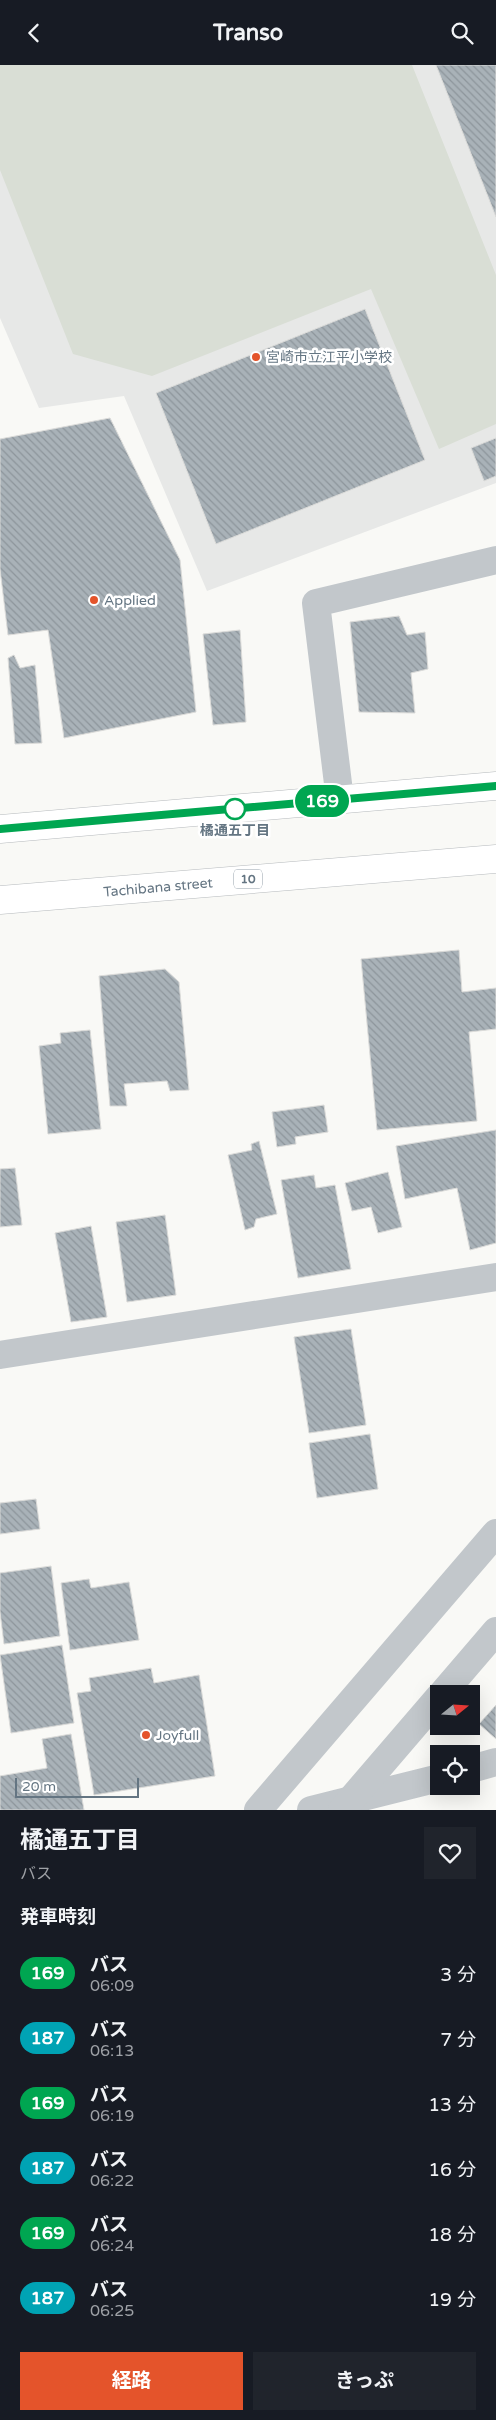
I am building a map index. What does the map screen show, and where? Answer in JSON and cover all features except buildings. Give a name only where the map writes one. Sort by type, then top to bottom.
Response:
[{"type":"highway","points":[[0,829],[496,786]]},
{"type":"highway","name":"Tachibana street","points":[[0,900],[496,859]]},
{"type":"street","points":[[340,800],[316,603],[496,560]]},
{"type":"street","points":[[0,1355],[392,1295],[496,1277]]},
{"type":"street","points":[[258,1810],[496,1533]]},
{"type":"street","points":[[450,1685],[496,1631]]},
{"type":"street","points":[[345,1806],[430,1707]]},
{"type":"street","points":[[480,1766],[496,1762]]},
{"type":"street","points":[[311,1810],[345,1806],[430,1781]]},
{"type":"shaded area","name":"宮崎市立江平小学校","points":[[0,65],[496,65],[496,483],[207,591],[124,396],[39,408],[0,318]]},
{"type":"shaded area","name":"宮崎市立江平小学校","points":[[0,65],[412,65],[496,275],[496,424],[439,449],[371,289],[152,376],[73,354],[0,170]]},
{"type":"bus line","name":"169","points":[[0,829],[496,786]]},
{"type":"place","name":"宮崎市立江平小学校","points":[[256,357]]},
{"type":"place","name":"Applied","points":[[94,600]]},
{"type":"place","name":"橘通五丁目","points":[[235,809]]},
{"type":"place","name":"Joyfull","points":[[146,1735]]}]
